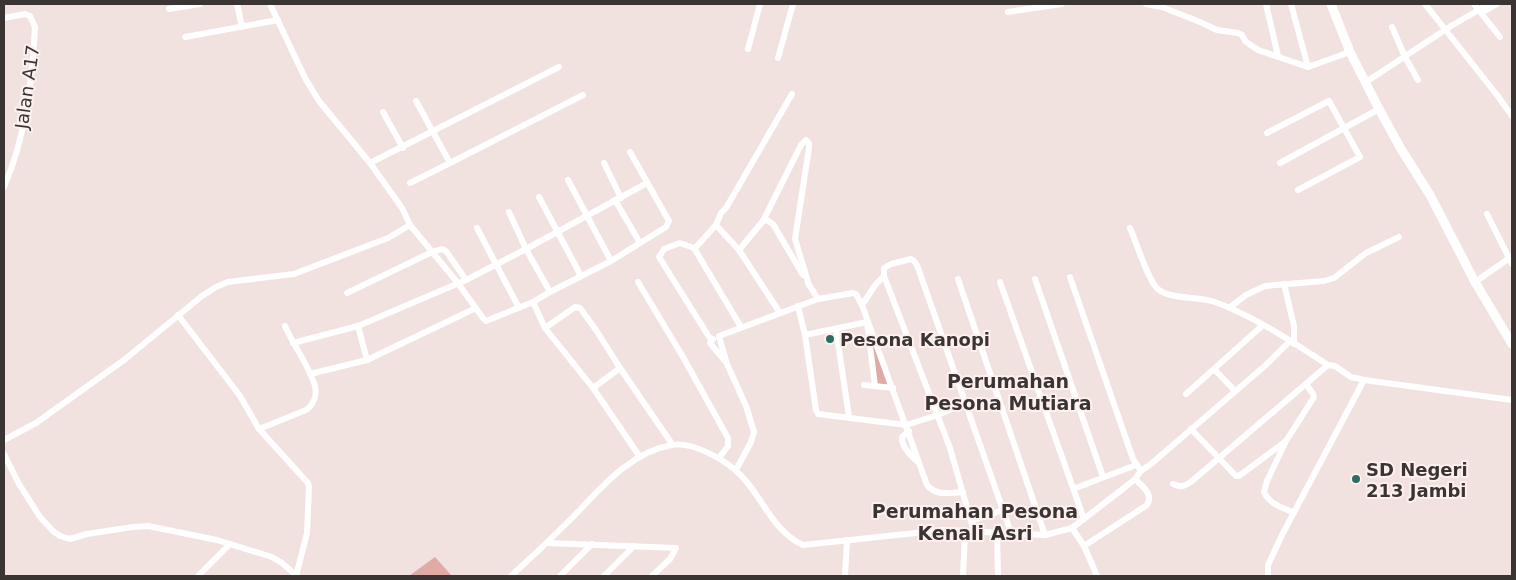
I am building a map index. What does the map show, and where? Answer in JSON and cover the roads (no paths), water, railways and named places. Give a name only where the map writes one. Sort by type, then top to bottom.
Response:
[{"type":"street","points":[[169,9],[200,4]]},
{"type":"street","points":[[237,4],[242,27]]},
{"type":"street","points":[[270,4],[305,78],[319,101],[370,163],[402,208],[410,225],[486,321],[533,302],[611,261],[669,224],[630,152]]},
{"type":"street","points":[[748,49],[760,4]]},
{"type":"street","points":[[778,58],[793,4]]},
{"type":"street","points":[[1008,12],[1062,4]]},
{"type":"street","points":[[1146,4],[1162,7],[1217,30],[1238,32],[1258,50],[1308,66],[1350,52]]},
{"type":"street","points":[[1266,4],[1278,56]]},
{"type":"street","points":[[1291,4],[1308,66]]},
{"type":"street","points":[[1332,4],[1350,52],[1379,109],[1430,195],[1475,282],[1512,344]]},
{"type":"street","points":[[1425,4],[1512,116]]},
{"type":"street","points":[[1474,4],[1500,37]]},
{"type":"street","points":[[1366,82],[1446,30],[1454,29],[1489,4]]},
{"type":"street","points":[[1480,11],[1496,4]]},
{"type":"street","name":"Jalan A17","points":[[4,18],[25,14],[30,16],[35,27],[28,104],[20,140],[4,187]]},
{"type":"street","points":[[185,37],[278,20]]},
{"type":"street","points":[[1392,27],[1418,80]]},
{"type":"street","points":[[370,163],[403,148],[559,66]]},
{"type":"street","points":[[694,248],[716,225],[721,213],[726,208],[792,94]]},
{"type":"street","points":[[410,182],[583,95]]},
{"type":"street","points":[[416,101],[450,163]]},
{"type":"street","points":[[1267,133],[1329,101],[1360,157],[1298,190]]},
{"type":"street","points":[[1280,163],[1379,109]]},
{"type":"street","points":[[383,112],[403,148]]},
{"type":"street","points":[[739,250],[763,221],[800,145],[806,140],[809,143],[809,148],[795,239],[809,285]]},
{"type":"street","points":[[604,163],[618,199],[640,243]]},
{"type":"street","points":[[568,180],[611,261]]},
{"type":"street","points":[[293,343],[358,326],[457,282],[466,280],[647,183]]},
{"type":"street","points":[[540,197],[581,276]]},
{"type":"street","points":[[509,212],[526,249],[550,292]]},
{"type":"street","points":[[1475,282],[1511,260],[1487,214]]},
{"type":"street","points":[[763,221],[767,220],[773,224],[818,299]]},
{"type":"street","points":[[4,440],[36,423],[124,360],[178,315],[216,287],[228,282],[294,274],[388,238],[410,225]]},
{"type":"street","points":[[716,225],[739,250],[780,313]]},
{"type":"street","points":[[477,228],[519,308]]},
{"type":"street","points":[[1130,228],[1157,289],[1168,294],[1213,301],[1229,308],[1292,342],[1328,365],[1335,366],[1351,377],[1512,400]]},
{"type":"street","points":[[1229,308],[1246,295],[1265,286],[1307,283],[1334,278],[1366,253],[1399,237]]},
{"type":"street","points":[[728,364],[710,343],[711,340],[659,257],[664,249],[680,243],[694,248],[741,328]]},
{"type":"street","points":[[347,293],[442,249],[466,280]]},
{"type":"street","points":[[974,532],[950,448],[884,276],[883,271],[887,265],[911,259],[914,261],[1011,534]]},
{"type":"street","points":[[862,305],[876,284],[884,276]]},
{"type":"street","points":[[1070,277],[1130,452],[1141,471]]},
{"type":"street","points":[[958,279],[1044,535]]},
{"type":"street","points":[[1035,279],[1103,477]]},
{"type":"street","points":[[638,282],[728,438],[728,446],[719,458]]},
{"type":"street","points":[[1000,282],[1084,519]]},
{"type":"street","points":[[511,576],[547,543],[615,474],[640,457],[672,444],[685,444],[719,458],[736,470],[782,531],[803,545],[944,530],[1044,535],[1072,528],[1135,479],[1141,471],[1292,342],[1294,326],[1284,284]]},
{"type":"street","points":[[711,340],[818,299],[856,294],[862,305],[908,428],[927,485],[932,490],[943,493],[962,492]]},
{"type":"street","points":[[533,302],[545,328],[593,388],[640,457]]},
{"type":"street","points":[[798,306],[805,336],[817,412],[908,428]]},
{"type":"street","points":[[310,374],[367,360],[476,308]]},
{"type":"street","points":[[545,328],[575,308],[580,308],[672,444]]},
{"type":"street","points":[[4,454],[19,484],[40,517],[52,531],[60,536],[70,539],[87,534],[148,526],[217,540],[272,557],[282,563],[296,576],[306,533],[308,483],[259,430],[240,396],[178,315]]},
{"type":"street","points":[[805,336],[868,322]]},
{"type":"street","points":[[868,322],[875,386]]},
{"type":"street","points":[[1186,394],[1262,325]]},
{"type":"street","points":[[259,430],[306,410],[312,404],[316,387],[285,326]]},
{"type":"street","points":[[358,326],[367,360]]},
{"type":"street","points":[[836,329],[849,417]]},
{"type":"street","points":[[719,336],[754,432],[751,442],[736,470]]},
{"type":"street","points":[[1173,484],[1183,487],[1328,365]]},
{"type":"street","points":[[593,388],[620,368]]},
{"type":"street","points":[[1214,369],[1235,391]]},
{"type":"street","points":[[1268,576],[1268,565],[1364,380]]},
{"type":"street","points":[[1294,512],[1272,503],[1267,499],[1264,492],[1267,481],[1286,441],[1314,397],[1306,384]]},
{"type":"street","points":[[864,385],[892,388]]},
{"type":"street","points":[[920,465],[901,442],[908,428],[965,403]]},
{"type":"street","points":[[1191,429],[1236,476],[1239,476],[1286,441]]},
{"type":"street","points":[[1073,489],[1136,464]]},
{"type":"street","points":[[1084,546],[1147,505],[1150,496],[1135,479]]},
{"type":"street","points":[[971,521],[1003,510]]},
{"type":"street","points":[[1072,528],[1084,546],[1098,576]]},
{"type":"street","points":[[963,576],[965,531]]},
{"type":"street","points":[[997,533],[998,576]]},
{"type":"street","points":[[845,576],[847,540]]},
{"type":"street","points":[[547,543],[676,548],[670,559],[652,576]]},
{"type":"street","points":[[198,576],[230,544]]},
{"type":"street","points":[[560,576],[592,544]]},
{"type":"street","points":[[604,576],[634,546]]},
{"type":"place","name":"Pesona Kanopi","points":[[830,339]]},
{"type":"place","name":"SD Negeri 213 Jambi","points":[[1356,479]]},
{"type":"district","name":"Perumahan Pesona Mutiara","points":[[1008,392]]},
{"type":"district","name":"Perumahan Pesona Kenali Asri","points":[[975,522]]}]
